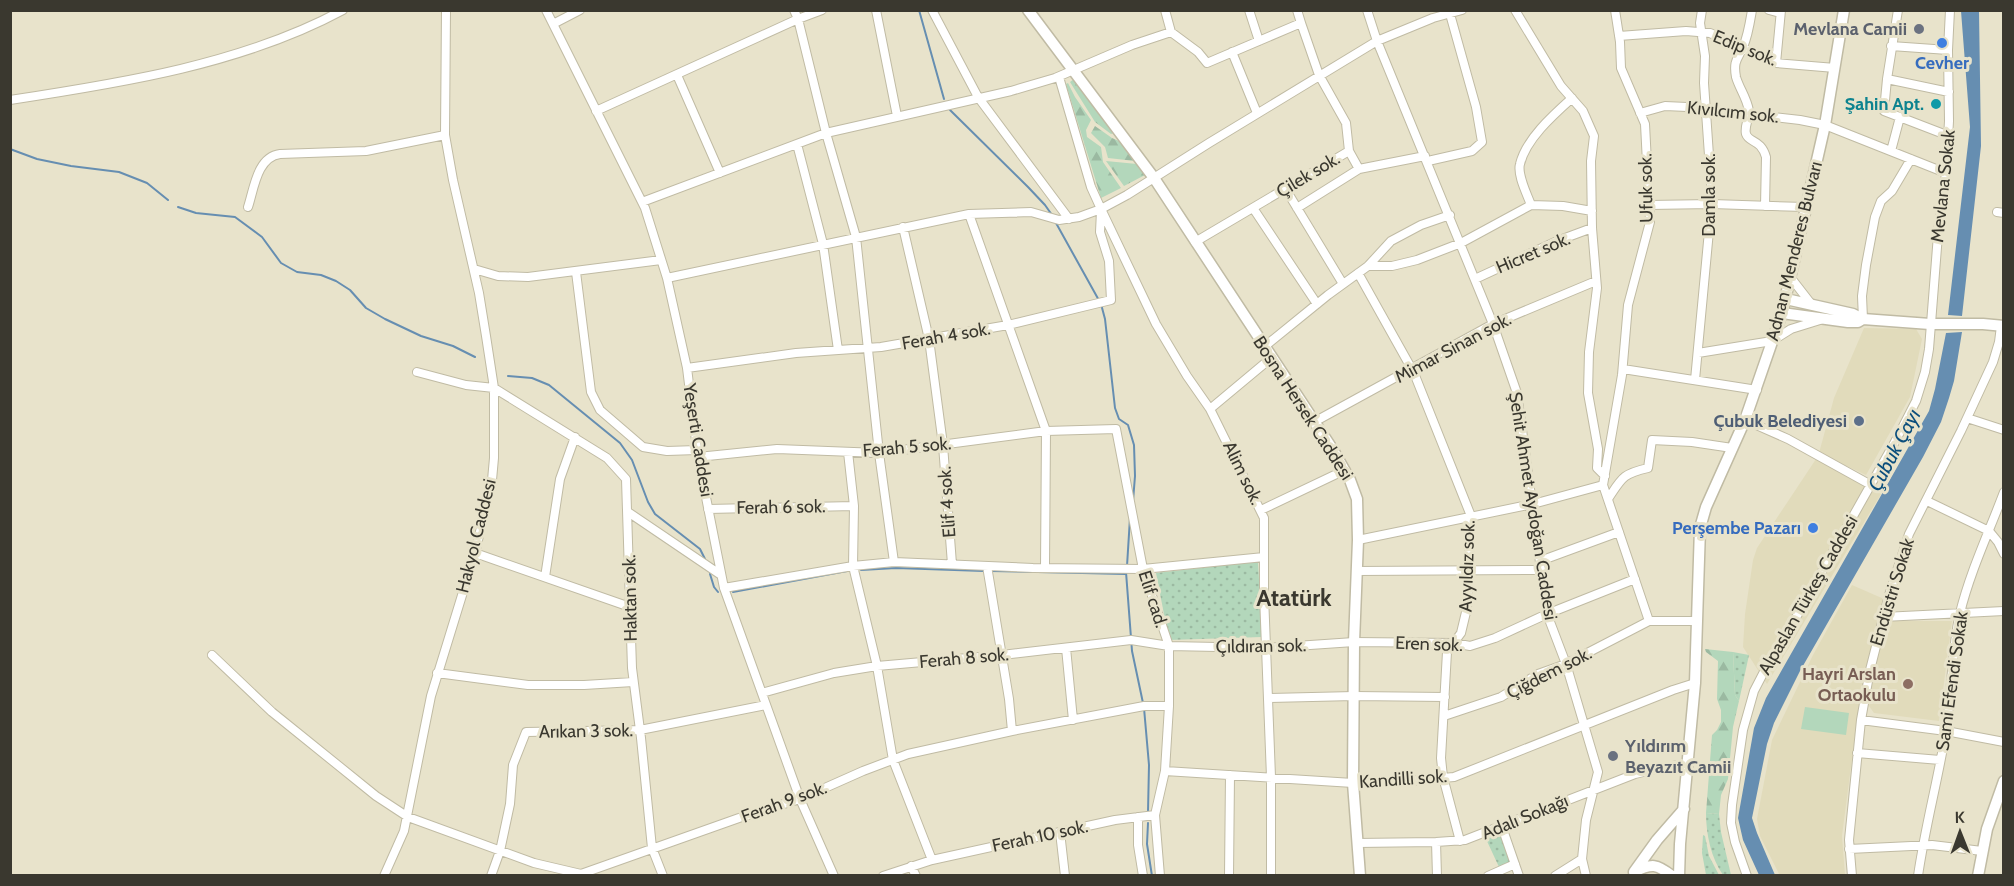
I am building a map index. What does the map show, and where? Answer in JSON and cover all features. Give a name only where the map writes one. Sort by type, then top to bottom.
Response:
[{"type":"main road","name":"Bosna Hersek Caddesi","points":[[1028,10],[1154,178],[1345,470],[1355,490],[1358,540],[1354,642],[1353,783],[1360,876]]},
{"type":"main road","name":"Adnan Menderes Bulvarı","points":[[1678,876],[1695,684],[1701,528],[1706,507],[1757,390],[1786,299],[1825,125],[1845,10]]},
{"type":"main road","points":[[1786,299],[1853,314],[1863,319]]},
{"type":"main road","points":[[1782,313],[1853,322],[1863,319],[2002,326]]},
{"type":"main road","points":[[1978,876],[1982,851],[2004,781]]},
{"type":"main road","points":[[1633,874],[1684,808]]},
{"type":"main road","points":[[1633,874],[1651,865],[1660,867],[1672,876]]},
{"type":"street","points":[[10,100],[137,78],[222,59],[301,32],[344,10]]},
{"type":"street","name":"Hakyol Caddesi","points":[[384,876],[408,817],[423,730],[437,673],[475,553],[492,480],[495,433],[494,388],[474,269],[461,221],[445,135],[446,10]]},
{"type":"street","name":"Yeşerti Caddesi","points":[[546,10],[642,202],[667,278],[687,369],[698,453],[724,588],[800,799],[834,876]]},
{"type":"street","points":[[553,24],[580,10]]},
{"type":"street","points":[[794,10],[856,237],[879,453],[894,562]]},
{"type":"street","points":[[596,111],[822,10]]},
{"type":"street","points":[[876,10],[897,116]]},
{"type":"street","points":[[932,10],[978,98],[1069,219]]},
{"type":"street","points":[[1165,10],[1171,32],[1198,52],[1207,63],[1301,23]]},
{"type":"street","points":[[1249,10],[1259,41]]},
{"type":"street","name":"Çilek sok.","points":[[1195,242],[1348,151],[1346,123],[1319,75],[1297,10]]},
{"type":"street","name":"Şehit Ahmet Aydoğan Caddesi","points":[[1367,10],[1377,41],[1427,158],[1493,324],[1519,403],[1547,614],[1566,664],[1598,772],[1586,820],[1582,859],[1586,876]]},
{"type":"street","points":[[667,278],[969,214],[1031,212],[1059,220],[1101,209],[1377,41],[1439,14],[1450,14],[1462,10]]},
{"type":"street","points":[[1358,540],[1533,504],[1604,481],[1597,468],[1598,449],[1588,393],[1589,352],[1596,281],[1591,161],[1594,136],[1584,111],[1561,86],[1515,10]]},
{"type":"street","name":"Ufuk sok.","points":[[1615,10],[1621,68],[1644,124],[1650,222],[1628,305],[1623,369],[1604,481],[1649,621]]},
{"type":"street","name":"Damla sok.","points":[[1695,380],[1712,204],[1704,83],[1705,56],[1700,23],[1702,10]]},
{"type":"street","points":[[1752,10],[1743,47],[1736,57],[1736,79],[1744,92],[1749,113],[1745,132],[1748,138],[1758,142],[1766,157],[1765,206]]},
{"type":"street","points":[[1769,10],[1781,12],[1776,63]]},
{"type":"street","points":[[1898,10],[1891,46],[1884,111],[1948,135]]},
{"type":"street","name":"Mevlana Sokak","points":[[1930,324],[1946,173],[1950,10]]},
{"type":"street","points":[[1297,208],[1359,169],[1472,151],[1482,142],[1476,107],[1450,14]]},
{"type":"street","name":"Edip sok.","points":[[1619,36],[1701,31],[1776,63],[1835,68]]},
{"type":"street","points":[[642,202],[826,133],[1011,91],[1059,77],[1132,45],[1171,32]]},
{"type":"street","points":[[1891,46],[1948,50]]},
{"type":"street","points":[[1232,52],[1257,113]]},
{"type":"street","points":[[677,75],[720,173]]},
{"type":"street","name":"Alim sok.","points":[[1059,77],[1091,187],[1101,209],[1156,324],[1210,409],[1264,518],[1270,876]]},
{"type":"street","points":[[1887,79],[1949,92]]},
{"type":"street","points":[[1531,205],[1519,166],[1543,125],[1572,98]]},
{"type":"street","name":"Kıvılcım sok.","points":[[1640,113],[1665,106],[1706,108],[1825,125],[1946,173]]},
{"type":"street","points":[[1891,151],[1900,117]]},
{"type":"street","points":[[248,207],[262,164],[271,156],[366,151],[445,135]]},
{"type":"street","points":[[797,144],[823,244],[838,350]]},
{"type":"street","points":[[1348,151],[1359,169]]},
{"type":"street","points":[[1863,319],[1862,296],[1875,217],[1881,201],[1892,191],[1911,159]]},
{"type":"street","points":[[1286,189],[1343,284]]},
{"type":"street","points":[[1649,205],[1712,204],[1805,207]]},
{"type":"street","points":[[1368,266],[1392,266],[1417,260],[1461,243],[1531,205],[1563,206],[1592,211]]},
{"type":"street","points":[[1253,208],[1317,304]]},
{"type":"street","name":"Ferah 4 sok.","points":[[687,369],[796,353],[868,348],[929,339],[1008,325],[1111,300],[1109,261],[1100,232],[1101,209]]},
{"type":"street","points":[[969,214],[1046,431],[1045,568]]},
{"type":"street","points":[[1264,347],[1368,266],[1391,241],[1421,225],[1450,215]]},
{"type":"street","name":"Elif 4 sok.","points":[[903,227],[929,339],[943,445],[952,564]]},
{"type":"street","name":"Hicret sok.","points":[[1475,279],[1557,241],[1592,228]]},
{"type":"street","points":[[474,269],[498,276],[518,278],[661,260]]},
{"type":"street","name":"Ferah 5 sok.","points":[[576,272],[591,392],[600,410],[643,447],[698,453],[777,449],[879,453],[1046,431],[1116,429]]},
{"type":"street","name":"Ayyıldız sok.","points":[[1358,273],[1412,369],[1471,516],[1467,608],[1461,633],[1448,652],[1441,758],[1443,777],[1460,841]]},
{"type":"street","points":[[1791,278],[1814,306]]},
{"type":"street","name":"Mimar Sinan sok.","points":[[1314,422],[1493,324],[1596,281]]},
{"type":"street","points":[[1698,353],[1772,341],[1791,329],[1824,319]]},
{"type":"street","name":"Alpaslan Türkeş Caddesi","points":[[1747,876],[1733,833],[1731,814],[1743,730],[1749,705],[1764,669],[1785,637],[1871,486],[1916,401],[1925,372],[1930,324]]},
{"type":"street","name":"Endüstri Sokak","points":[[1852,876],[1849,840],[1860,720],[1883,617],[1906,540],[1993,362],[2002,326]]},
{"type":"street","points":[[1210,409],[1271,357]]},
{"type":"street","points":[[1623,369],[1757,390]]},
{"type":"street","points":[[417,372],[466,385],[494,388]]},
{"type":"street","name":"Haktan sok.","points":[[494,388],[607,458],[626,479],[633,682],[652,848],[663,876]]},
{"type":"street","points":[[1967,418],[2004,430]]},
{"type":"street","points":[[1745,420],[1788,440],[1871,486]]},
{"type":"street","name":"Elif cad.","points":[[1116,429],[1143,569],[1169,646],[1169,706],[1165,771]]},
{"type":"street","points":[[545,578],[560,479],[575,437]]},
{"type":"street","points":[[1608,499],[1623,477],[1630,472],[1648,468],[1652,440],[1692,442],[1732,448]]},
{"type":"street","points":[[848,452],[854,506],[853,566],[878,666],[893,760],[932,860]]},
{"type":"street","points":[[1261,510],[1345,470]]},
{"type":"street","name":"Sami Efendi Sokak","points":[[1918,876],[1946,731],[1953,655],[1960,613],[1968,585],[2004,492]]},
{"type":"street","points":[[1927,501],[1989,531],[2004,554]]},
{"type":"street","name":"Ferah 6 sok.","points":[[708,509],[854,506]]},
{"type":"street","points":[[628,512],[721,575]]},
{"type":"street","points":[[1356,571],[1469,570],[1540,565],[1619,532]]},
{"type":"street","points":[[475,553],[630,607]]},
{"type":"street","points":[[724,588],[853,566],[894,562],[1143,569],[1264,556]]},
{"type":"street","points":[[987,566],[1012,731]]},
{"type":"street","name":"Eren sok.","points":[[1354,642],[1454,643],[1470,646],[1495,638],[1547,614],[1635,579]]},
{"type":"street","points":[[1883,617],[2004,612]]},
{"type":"street","points":[[1649,621],[1697,621]]},
{"type":"street","name":"Çiğdem sok.","points":[[1444,716],[1501,697],[1538,674],[1566,664],[1649,621]]},
{"type":"street","name":"Ferah 8 sok.","points":[[762,693],[834,673],[878,666],[1131,640],[1169,646]]},
{"type":"street","name":"Çıldıran sok.","points":[[1169,646],[1266,648],[1354,642]]},
{"type":"street","points":[[1066,648],[1073,720]]},
{"type":"street","name":"Ferah 9 sok.","points":[[212,655],[272,712],[376,796],[408,817],[534,863],[581,874],[595,872],[652,848],[800,799],[863,771],[909,754],[1012,731],[1144,706],[1169,706]]},
{"type":"street","points":[[437,673],[528,684],[584,685],[633,682]]},
{"type":"street","name":"Kandilli sok.","points":[[1165,771],[1353,783],[1454,777],[1673,690],[1695,684]]},
{"type":"street","points":[[1268,698],[1445,697]]},
{"type":"street","name":"Arıkan 3 sok.","points":[[500,851],[510,804],[513,765],[526,732],[640,730],[766,705]]},
{"type":"street","points":[[1860,720],[1946,731],[2004,742]]},
{"type":"street","points":[[1857,753],[1940,760]]},
{"type":"street","name":"Adalı Sokağı","points":[[1358,843],[1460,841],[1646,771],[1689,765]]},
{"type":"street","points":[[1160,876],[1155,815],[1165,771]]},
{"type":"street","points":[[1230,775],[1230,876]]},
{"type":"street","name":"Ferah 10 sok.","points":[[883,876],[932,860],[1115,820],[1155,815]]},
{"type":"street","points":[[1138,817],[1138,845],[1143,876]]},
{"type":"street","points":[[1502,827],[1519,876]]},
{"type":"street","points":[[1060,832],[1065,876]]},
{"type":"street","points":[[1436,842],[1437,876]]},
{"type":"street","points":[[1849,849],[1923,845],[1982,851]]},
{"type":"street","points":[[491,876],[500,851]]},
{"type":"street","points":[[1555,876],[1582,859]]},
{"type":"street","points":[[1488,876],[1515,864]]},
{"type":"street","points":[[911,866],[916,876]]},
{"type":"shaded area","points":[[1864,328],[1916,329],[1922,339],[1910,397],[1866,475],[1819,453],[1834,398]]},
{"type":"shaded area","points":[[1816,459],[1881,494],[1767,684],[1743,647],[1753,560],[1757,548]]},
{"type":"shaded area","points":[[1852,585],[1884,599],[1857,720],[1842,836],[1845,875],[1780,876],[1760,836],[1757,819],[1772,740],[1813,655]]},
{"type":"shaded area","name":"Hayri Arslan Ortaokulu","points":[[1887,621],[1952,621],[1939,721],[1874,713],[1869,706],[1876,661]]},
{"type":"green space","points":[[1074,79],[1114,133],[1111,134],[1095,122],[1070,82]]},
{"type":"green space","points":[[1068,83],[1091,120],[1086,130],[1087,137],[1101,147],[1103,162],[1121,188],[1101,198],[1066,84]]},
{"type":"green space","points":[[1095,126],[1119,141],[1135,161],[1108,158],[1105,147],[1091,133]]},
{"type":"green space","points":[[1106,161],[1137,164],[1145,175],[1124,186]]},
{"type":"green space","points":[[1258,561],[1262,637],[1169,640],[1156,573]]},
{"type":"green space","points":[[1705,649],[1733,652],[1735,695],[1739,701],[1733,727],[1728,779],[1721,795],[1719,814],[1706,813],[1712,735],[1721,722],[1721,710],[1717,699],[1718,661]]},
{"type":"green space","points":[[1733,652],[1749,655],[1739,701],[1735,695]]},
{"type":"green space","points":[[1805,707],[1849,713],[1846,735],[1801,729]]},
{"type":"green space","points":[[1706,813],[1719,814],[1731,875],[1723,875],[1715,861],[1708,837]]},
{"type":"green space","points":[[1501,833],[1510,862],[1499,867],[1486,839]]},
{"type":"green space","points":[[1703,835],[1709,856],[1719,875],[1706,875],[1702,853]]},
{"type":"water","points":[[1961,11],[1979,11],[1981,146],[1962,316],[1948,315],[1970,127]]},
{"type":"water","points":[[1962,332],[1954,381],[1941,422],[1800,671],[1774,723],[1767,744],[1752,818],[1775,875],[1759,875],[1743,840],[1738,818],[1754,728],[1766,698],[1929,411],[1946,333]]},
{"type":"waterway","points":[[919,10],[944,99]]},
{"type":"waterway","points":[[950,110],[1028,187],[1052,215]]},
{"type":"waterway","points":[[10,149],[37,159],[119,172],[147,183],[168,200]]},
{"type":"waterway","points":[[178,207],[196,213],[235,217],[262,237],[281,263],[297,272],[321,275],[336,281],[350,290],[366,308],[385,319],[475,357]]},
{"type":"waterway","points":[[1056,223],[1101,304],[1105,319],[1115,408],[1119,419],[1128,425],[1134,445],[1133,501]]},
{"type":"waterway","points":[[508,376],[532,378],[549,385],[620,443],[632,460],[655,514],[700,549],[705,559]]},
{"type":"waterway","points":[[1127,566],[1130,518]]},
{"type":"waterway","points":[[861,570],[896,568],[984,571]]},
{"type":"waterway","points":[[733,592],[847,571]]},
{"type":"waterway","points":[[991,571],[1126,574]]},
{"type":"waterway","points":[[1126,572],[1132,651],[1143,703]]},
{"type":"waterway","points":[[710,574],[718,592]]},
{"type":"waterway","points":[[1144,708],[1149,765],[1148,812]]},
{"type":"waterway","points":[[1148,823],[1147,844],[1152,876]]},
{"type":"place","name":"Mevlana Camii","points":[[1919,29]]},
{"type":"place","name":"Cevher","points":[[1942,43]]},
{"type":"place","name":"Şahin Apt.","points":[[1936,104]]},
{"type":"place","name":"Çubuk Belediyesi","points":[[1859,421]]},
{"type":"place","name":"Perşembe Pazarı","points":[[1813,528]]},
{"type":"place","name":"Hayri Arslan Ortaokulu","points":[[1908,684]]},
{"type":"place","name":"Yıldırım Beyazıt Camii","points":[[1613,756]]},
{"type":"district","name":"Atatürk","points":[[1294,598]]},
{"type":"water label","name":"Çubuk Çayı","points":[[1894,450]]}]
